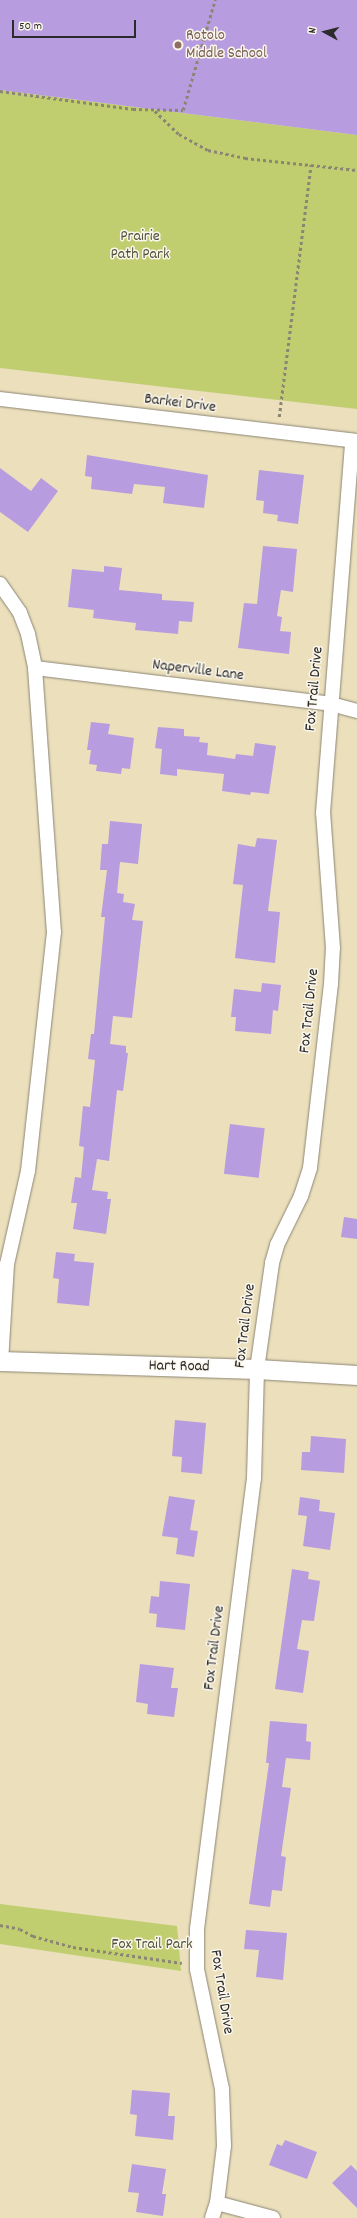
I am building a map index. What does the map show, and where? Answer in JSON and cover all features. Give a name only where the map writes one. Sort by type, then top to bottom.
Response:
[{"type":"street","name":"Barkei Drive","points":[[0,399],[276,433],[354,441]]},
{"type":"street","name":"Fox Trail Drive","points":[[212,2218],[217,2203],[224,2146],[222,2089],[197,1968],[197,1929],[254,1478],[257,1369],[272,1263],[277,1245],[301,1196],[310,1168],[331,984],[333,948],[322,813],[354,441]]},
{"type":"street","points":[[0,584],[20,613],[28,634],[34,668],[54,932],[28,1171],[7,1264],[0,1361]]},
{"type":"street","name":"Naperville Lane","points":[[34,668],[331,704],[357,711]]},
{"type":"street","name":"Hart Road","points":[[0,1361],[257,1369],[357,1375]]},
{"type":"street","points":[[217,2203],[273,2218]]},
{"type":"path","points":[[0,91],[154,111],[183,110],[215,0]]},
{"type":"path","points":[[154,111],[179,134],[208,150],[246,158],[357,170]]},
{"type":"path","points":[[276,433],[311,165]]},
{"type":"path","points":[[0,1925],[20,1929],[33,1936],[73,1947],[107,1950],[137,1958],[182,1963]]},
{"type":"green space","name":"Prairie Path Park","points":[[0,90],[357,135],[357,409],[0,368]]},
{"type":"green space","name":"Fox Trail Park","points":[[0,1904],[177,1926],[181,1971],[0,1944]]},
{"type":"building","name":"Rotolo Middle School","points":[[0,0],[357,0],[357,135],[0,90]]},
{"type":"building","points":[[87,455],[208,475],[204,508],[163,503],[165,487],[134,484],[132,494],[91,489],[92,477],[85,476]]},
{"type":"building","points":[[0,468],[31,491],[41,478],[58,491],[28,532],[0,512]]},
{"type":"building","points":[[259,470],[304,475],[298,524],[277,521],[278,515],[263,513],[264,501],[256,500]]},
{"type":"building","points":[[263,546],[297,549],[293,592],[281,590],[277,616],[282,617],[280,631],[291,632],[289,654],[238,648],[244,603],[257,604]]},
{"type":"building","points":[[104,566],[122,568],[119,590],[162,594],[162,600],[194,602],[192,622],[179,621],[178,634],[135,630],[136,623],[93,618],[94,610],[68,607],[72,569],[104,572]]},
{"type":"building","points":[[91,722],[110,724],[108,734],[134,738],[130,769],[122,768],[121,774],[96,771],[97,765],[89,764],[91,750],[87,750]]},
{"type":"building","points":[[158,727],[184,729],[184,736],[200,737],[199,742],[208,743],[207,755],[235,759],[236,754],[253,756],[255,743],[276,746],[269,794],[251,792],[250,795],[222,791],[224,774],[177,769],[177,776],[160,774],[162,749],[155,748]]},
{"type":"building","points":[[110,821],[142,824],[138,864],[120,862],[117,893],[124,894],[123,902],[135,904],[132,920],[143,921],[132,1018],[113,1016],[110,1044],[126,1046],[126,1053],[128,1053],[123,1091],[117,1090],[109,1161],[97,1159],[92,1190],[108,1192],[107,1199],[111,1199],[106,1234],[73,1229],[77,1203],[71,1203],[75,1177],[81,1178],[84,1147],[79,1146],[83,1106],[90,1107],[95,1060],[88,1059],[91,1034],[94,1034],[105,917],[101,917],[107,870],[100,870],[102,844],[108,844]]},
{"type":"building","points":[[257,838],[277,840],[268,911],[280,912],[275,963],[235,958],[243,885],[233,884],[238,844],[255,847]]},
{"type":"building","points":[[262,983],[281,985],[278,1011],[273,1010],[271,1034],[235,1031],[236,1017],[231,1017],[234,989],[261,992]]},
{"type":"building","points":[[230,1124],[265,1128],[259,1178],[224,1174]]},
{"type":"building","points":[[344,1217],[357,1219],[357,1239],[341,1237]]},
{"type":"building","points":[[56,1252],[75,1254],[74,1261],[94,1263],[89,1306],[57,1303],[59,1279],[53,1278]]},
{"type":"building","points":[[175,1420],[206,1423],[202,1474],[181,1472],[182,1457],[172,1456]]},
{"type":"building","points":[[311,1436],[346,1439],[344,1473],[301,1470],[302,1452],[310,1452]]},
{"type":"building","points":[[169,1496],[195,1500],[190,1530],[198,1531],[194,1557],[176,1554],[178,1538],[162,1536]]},
{"type":"building","points":[[300,1497],[320,1500],[319,1511],[335,1513],[330,1550],[303,1546],[307,1516],[298,1515]]},
{"type":"building","points":[[292,1569],[309,1572],[308,1579],[320,1581],[314,1621],[302,1620],[297,1649],[309,1651],[303,1693],[275,1689]]},
{"type":"building","points":[[160,1581],[190,1584],[185,1630],[156,1627],[157,1614],[149,1613],[151,1596],[159,1597]]},
{"type":"building","points":[[140,1664],[174,1668],[171,1688],[178,1688],[174,1717],[147,1714],[148,1704],[136,1702]]},
{"type":"building","points":[[270,1721],[307,1724],[306,1741],[311,1742],[310,1760],[286,1758],[282,1787],[291,1788],[281,1856],[286,1857],[282,1891],[272,1890],[270,1907],[249,1904],[269,1763],[266,1763]]},
{"type":"building","points":[[246,1930],[287,1933],[283,1980],[256,1977],[259,1950],[244,1949]]},
{"type":"building","points":[[132,2090],[170,2093],[168,2116],[175,2116],[173,2140],[135,2136],[137,2115],[130,2114]]},
{"type":"building","points":[[285,2140],[317,2152],[307,2179],[269,2165],[277,2144],[282,2146]]},
{"type":"building","points":[[132,2164],[166,2169],[162,2194],[166,2194],[163,2216],[136,2212],[139,2193],[128,2192]]},
{"type":"building","points":[[351,2165],[357,2171],[357,2208],[332,2183]]},
{"type":"place","name":"Rotolo Middle School","points":[[178,45]]}]
